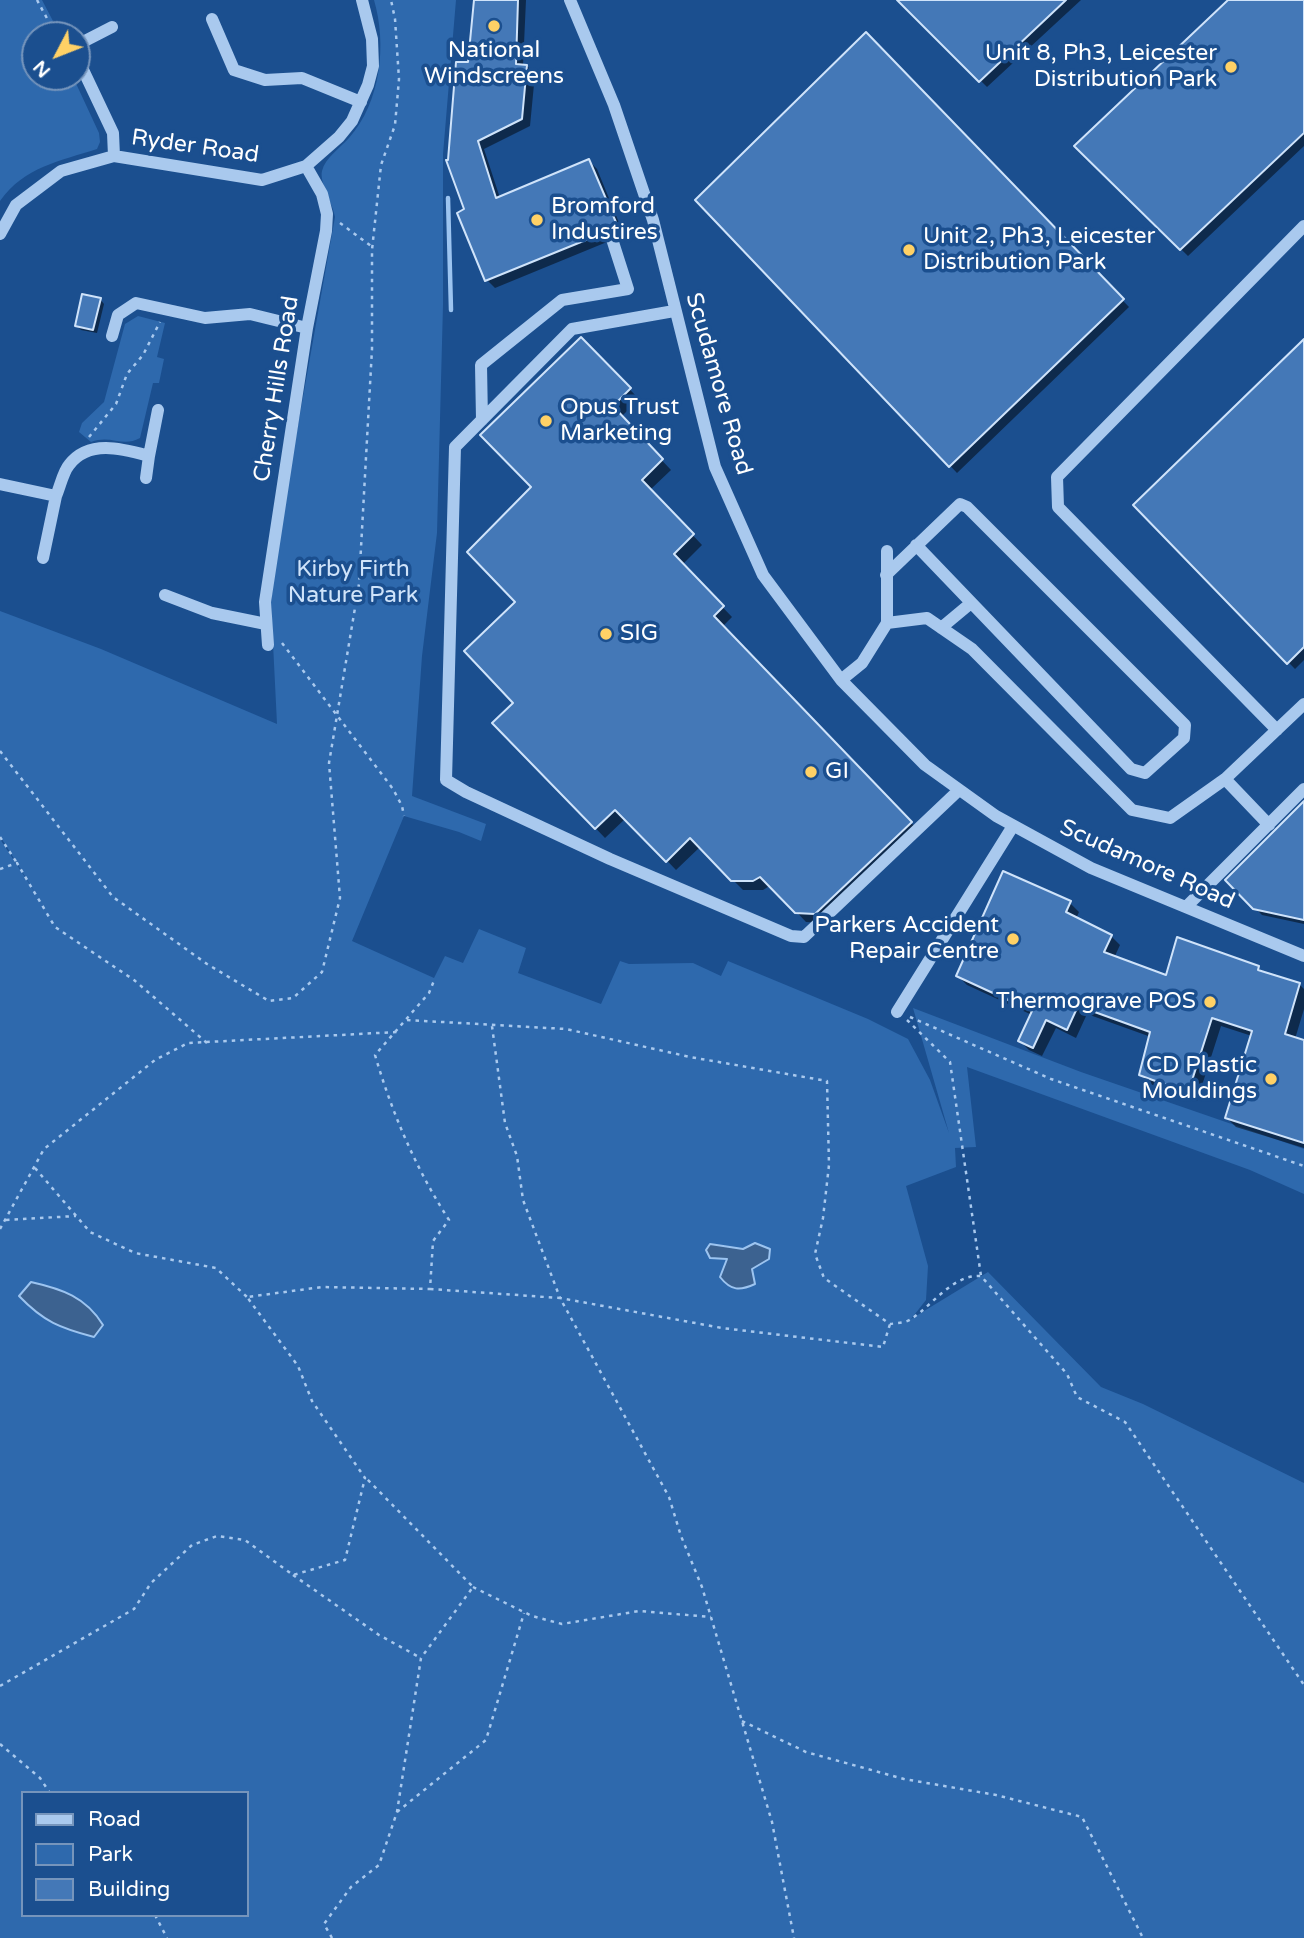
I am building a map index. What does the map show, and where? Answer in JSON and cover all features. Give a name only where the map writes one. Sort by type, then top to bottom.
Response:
[{"type":"street","name":"Ryder Road","points":[[0,234],[16,205],[61,172],[114,156],[261,180],[306,166],[339,138],[352,121],[361,102],[373,66],[372,39],[362,0]]},
{"type":"street","name":"Scudamore Road","points":[[570,0],[614,105],[653,220],[715,467],[764,575],[841,680],[925,765],[1013,826],[1091,868],[1304,956]]},
{"type":"street","points":[[212,19],[234,69],[265,80],[302,78],[361,102]]},
{"type":"street","points":[[91,38],[112,27]]},
{"type":"street","points":[[91,86],[113,132],[114,156]]},
{"type":"street","name":"Cherry Hills Road","points":[[267,641],[265,602],[307,328],[326,231],[327,214],[321,194],[306,166]]},
{"type":"street","points":[[1277,730],[1058,507],[1057,477],[1304,226]]},
{"type":"street","points":[[482,419],[481,365],[562,300],[628,289],[612,239]]},
{"type":"street","points":[[112,336],[118,315],[136,303],[205,318],[250,314],[307,328]]},
{"type":"street","points":[[674,311],[572,329],[455,447],[446,780],[466,792],[610,859],[790,936],[804,937],[959,790]]},
{"type":"street","points":[[146,478],[158,410]]},
{"type":"street","points":[[43,558],[56,496],[69,465],[100,448],[118,448],[149,456]]},
{"type":"street","points":[[0,484],[56,496]]},
{"type":"street","points":[[886,575],[916,545],[960,504],[967,507],[1185,725],[1184,738],[1145,773],[1131,769],[916,545]]},
{"type":"street","points":[[841,680],[862,663],[887,623],[887,551]]},
{"type":"street","points":[[165,595],[212,614],[266,624]]},
{"type":"street","points":[[941,628],[971,603]]},
{"type":"street","points":[[887,623],[927,618],[972,649],[1132,810],[1170,818],[1225,779],[1304,704]]},
{"type":"street","points":[[1225,779],[1269,825]]},
{"type":"street","points":[[1186,907],[1304,789]]},
{"type":"street","points":[[897,1012],[1013,826]]},
{"type":"path","points":[[37,0],[48,21]]},
{"type":"path","points":[[0,751],[113,897],[207,964],[269,1001],[293,998],[322,972],[340,898],[329,763],[359,584],[372,349],[372,250],[381,166],[395,125],[399,79],[396,19],[391,0]]},
{"type":"path","points":[[327,214],[371,246],[372,250]]},
{"type":"path","points":[[89,452],[89,436],[116,404],[127,374],[144,355],[167,310]]},
{"type":"path","points":[[267,641],[279,638],[393,789],[404,816]]},
{"type":"path","points":[[0,837],[55,927],[134,980],[206,1042]]},
{"type":"path","points":[[0,869],[17,863]]},
{"type":"path","points":[[430,1289],[433,1241],[449,1220],[427,1186],[387,1098],[375,1055],[429,993],[435,978]]},
{"type":"path","points":[[897,1012],[1051,1079],[1304,1166]]},
{"type":"path","points":[[897,1012],[950,1062],[981,1276],[1067,1374],[1077,1396],[1125,1422],[1304,1685]]},
{"type":"path","points":[[407,1020],[566,1029],[690,1057],[827,1082],[829,1166],[823,1218],[815,1254],[824,1278],[890,1324],[909,1321],[960,1281],[970,1275],[981,1276]]},
{"type":"path","points":[[492,1025],[505,1123],[517,1156],[523,1200],[560,1298],[669,1497],[711,1617],[772,1822],[794,1938]]},
{"type":"path","points":[[0,1229],[44,1149],[155,1060],[188,1043],[397,1032]]},
{"type":"path","points":[[34,1167],[90,1232],[135,1253],[216,1268],[247,1297],[298,1366],[312,1401],[365,1478],[473,1587],[524,1613],[562,1624],[639,1611],[711,1617]]},
{"type":"path","points":[[5,1220],[76,1216]]},
{"type":"path","points":[[247,1297],[321,1287],[430,1289],[560,1298],[722,1328],[883,1348],[890,1324]]},
{"type":"path","points":[[293,1576],[345,1560],[365,1478]]},
{"type":"path","points":[[0,1686],[134,1609],[151,1583],[192,1545],[217,1536],[245,1541],[379,1635],[421,1658]]},
{"type":"path","points":[[332,1938],[324,1924],[351,1887],[379,1865],[397,1812],[421,1658],[473,1587]]},
{"type":"path","points":[[397,1812],[486,1740],[524,1613]]},
{"type":"path","points":[[742,1721],[806,1752],[904,1779],[996,1795],[1082,1817],[1143,1938]]},
{"type":"path","points":[[0,1744],[40,1778],[49,1791]]},
{"type":"path","points":[[156,1917],[167,1938]]},
{"type":"green space","points":[[0,0],[42,0],[53,21],[21,21],[21,91],[80,91],[99,133],[100,142],[97,149],[31,173],[10,189],[0,201]]},
{"type":"green space","name":"Kirby Firth Nature Park","points":[[374,0],[456,0],[443,154],[443,305],[437,533],[422,656],[412,796],[486,824],[481,841],[404,816],[352,941],[434,978],[445,956],[463,963],[479,929],[526,948],[518,973],[601,1004],[620,961],[629,964],[693,963],[721,976],[728,961],[868,1019],[908,1039],[930,1080],[949,1133],[913,1008],[1081,1072],[1304,1149],[1304,1194],[1250,1170],[967,1067],[976,1147],[955,1148],[956,1167],[906,1186],[928,1266],[926,1300],[911,1319],[988,1272],[1101,1387],[1143,1404],[1304,1483],[1304,1938],[0,1938],[0,839],[36,894],[0,836],[0,611],[101,649],[277,724],[271,603],[279,532],[335,217],[322,181],[322,171],[329,157],[360,124],[368,107],[378,72],[380,35]]},
{"type":"green space","points":[[138,316],[165,323],[157,357],[164,359],[159,383],[153,383],[140,438],[128,442],[105,439],[91,442],[79,432],[82,423],[104,402],[125,324]]},
{"type":"shaded area","points":[[755,1243],[770,1249],[769,1259],[752,1269],[755,1284],[740,1289],[728,1285],[720,1277],[727,1259],[710,1258],[706,1250],[710,1244],[743,1249]]},
{"type":"shaded area","points":[[31,1282],[53,1288],[81,1301],[103,1325],[94,1337],[62,1327],[45,1318],[19,1296]]},
{"type":"building","points":[[474,0],[518,0],[516,64],[527,65],[522,119],[478,141],[496,198],[589,159],[618,227],[485,281],[457,213],[464,209],[446,160],[456,62],[468,62]]},
{"type":"building","points":[[897,0],[1066,0],[979,82]]},
{"type":"building","name":"Unit 8, Ph3, Leicester Distribution Park","points":[[1228,0],[1304,0],[1304,133],[1180,250],[1074,146]]},
{"type":"building","name":"Unit 2, Ph3, Leicester Distribution Park","points":[[866,32],[1124,299],[949,467],[695,200]]},
{"type":"building","points":[[82,294],[101,298],[93,330],[75,326]]},
{"type":"building","name":"SIG","points":[[581,337],[631,388],[613,406],[663,459],[642,480],[694,534],[674,554],[724,606],[714,616],[912,822],[815,914],[795,913],[760,877],[753,881],[731,881],[690,838],[666,862],[615,810],[595,829],[492,723],[513,703],[464,651],[515,602],[467,552],[531,487],[480,435]]},
{"type":"building","points":[[1304,339],[1304,647],[1287,664],[1133,505]]},
{"type":"building","points":[[1304,801],[1304,920],[1253,909],[1225,880]]},
{"type":"building","points":[[1003,871],[1071,901],[1066,912],[1112,935],[1104,952],[1166,975],[1177,937],[1259,966],[1258,970],[1300,983],[1285,1034],[1304,1040],[1304,1143],[1225,1118],[1252,1031],[1212,1018],[1188,1093],[1139,1075],[1150,1032],[1078,1006],[1067,1030],[1046,1020],[1033,1048],[1018,1041],[1032,1011],[956,976]]},
{"type":"waterway","points":[[448,198],[451,310]]},
{"type":"place","name":"National Windscreens","points":[[494,26]]},
{"type":"place","name":"Unit 8, Ph3, Leicester Distribution Park","points":[[1231,67]]},
{"type":"place","name":"Bromford Industires","points":[[537,220]]},
{"type":"place","name":"Unit 2, Ph3, Leicester Distribution Park","points":[[909,250]]},
{"type":"place","name":"Opus Trust Marketing","points":[[546,421]]},
{"type":"place","name":"SIG","points":[[606,634]]},
{"type":"place","name":"GI","points":[[811,772]]},
{"type":"place","name":"Parkers Accident Repair Centre","points":[[1013,939]]},
{"type":"place","name":"Thermograve POS","points":[[1210,1002]]},
{"type":"place","name":"CD Plastic Mouldings","points":[[1271,1079]]}]
